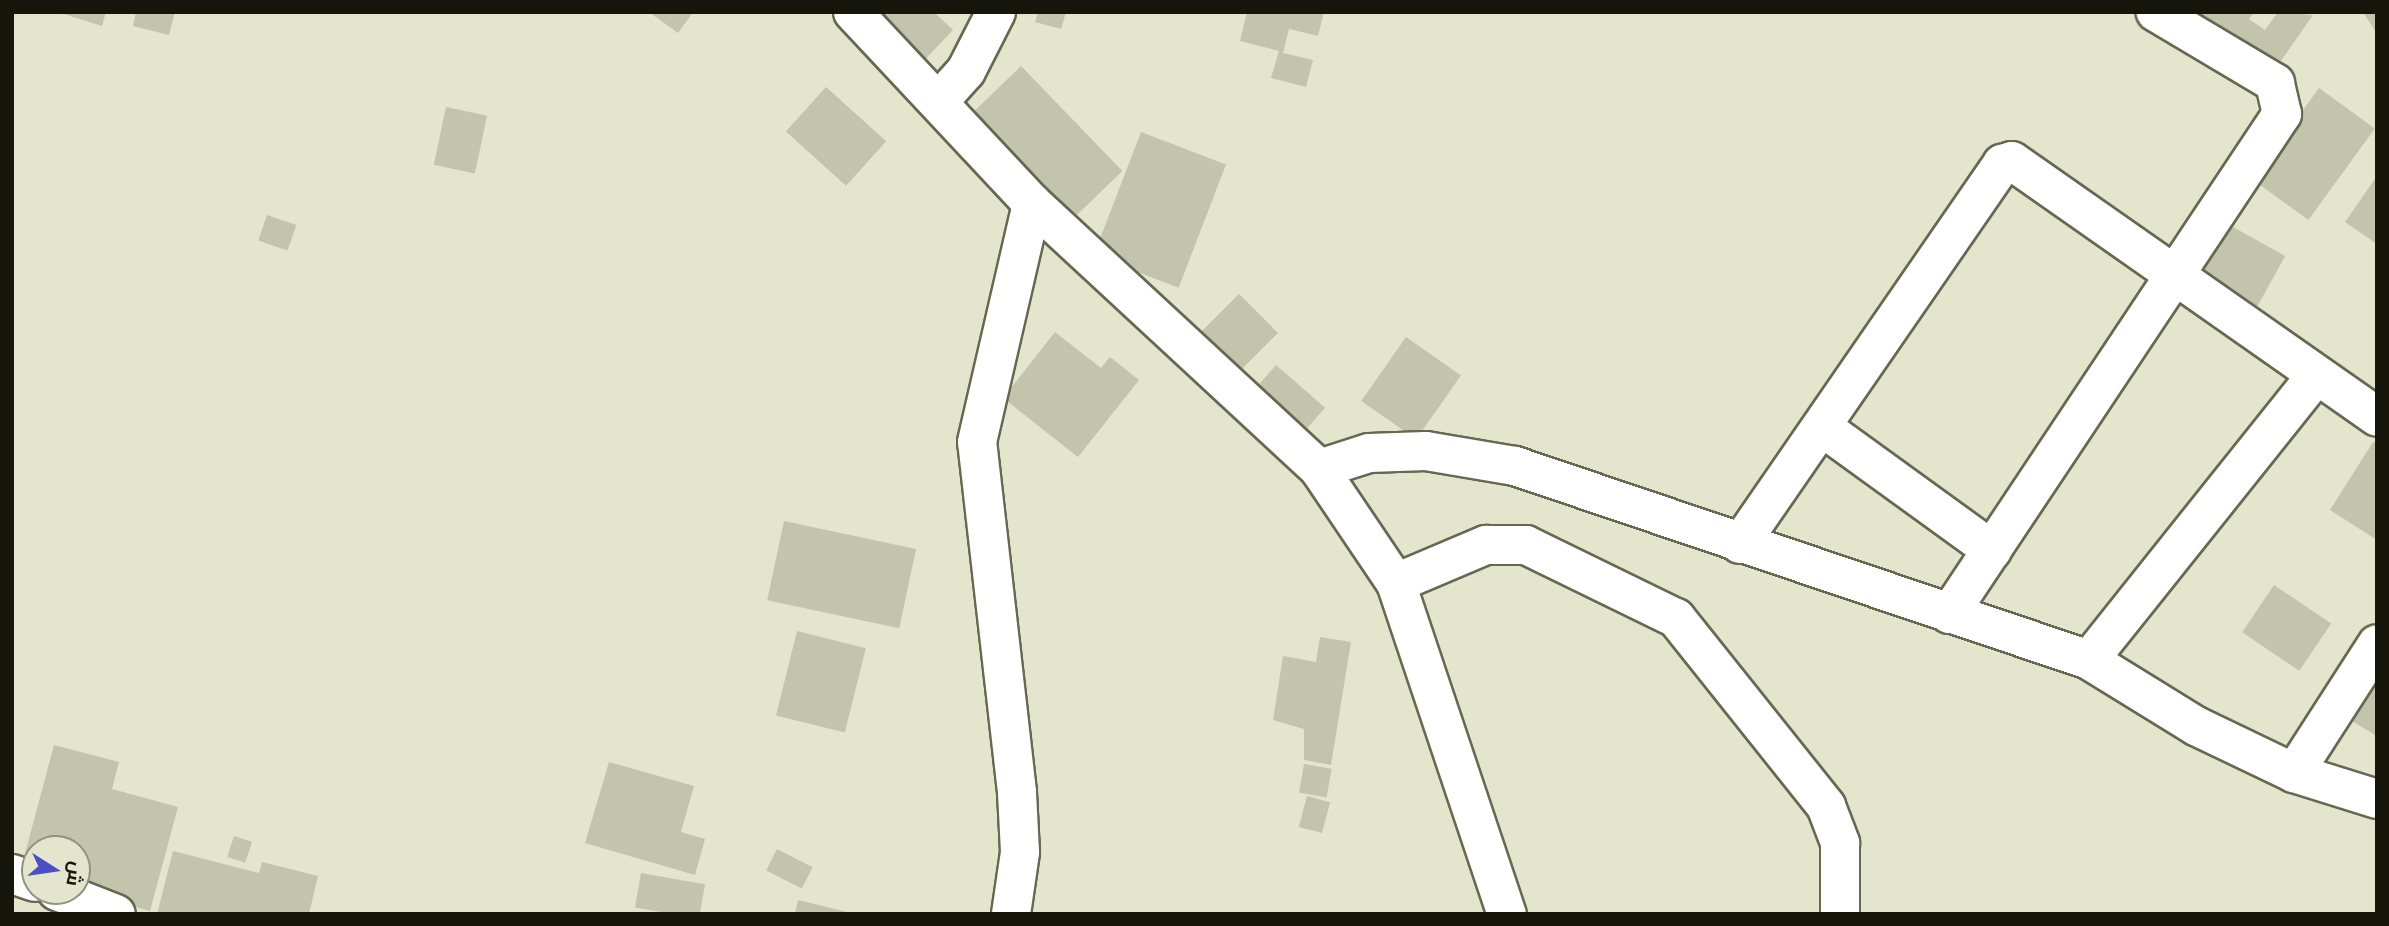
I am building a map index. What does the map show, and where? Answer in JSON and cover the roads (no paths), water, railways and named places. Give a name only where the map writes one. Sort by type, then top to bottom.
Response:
[{"type":"street","points":[[853,12],[1032,203],[1319,469],[1396,583],[1507,914]]},
{"type":"street","points":[[939,101],[966,71],[996,12]]},
{"type":"street","points":[[1949,614],[2174,272],[2276,124],[2284,103],[2275,83],[2156,12]]},
{"type":"street","points":[[1740,544],[2002,164],[2012,160],[2377,417]]},
{"type":"street","points":[[1011,914],[1020,852],[1017,792],[977,442],[1032,203]]},
{"type":"street","points":[[2089,660],[2316,376]]},
{"type":"street","points":[[1822,427],[1993,550]]},
{"type":"street","points":[[1319,469],[1369,453],[1426,451],[1515,466],[2089,660],[2156,706],[2294,773],[2377,799]]},
{"type":"street","points":[[1396,583],[1486,545],[1526,545],[1676,618],[1826,806],[1840,843],[1840,914]]},
{"type":"street","points":[[2294,773],[2377,644]]},
{"type":"street","points":[[91,904],[116,914]]}]
